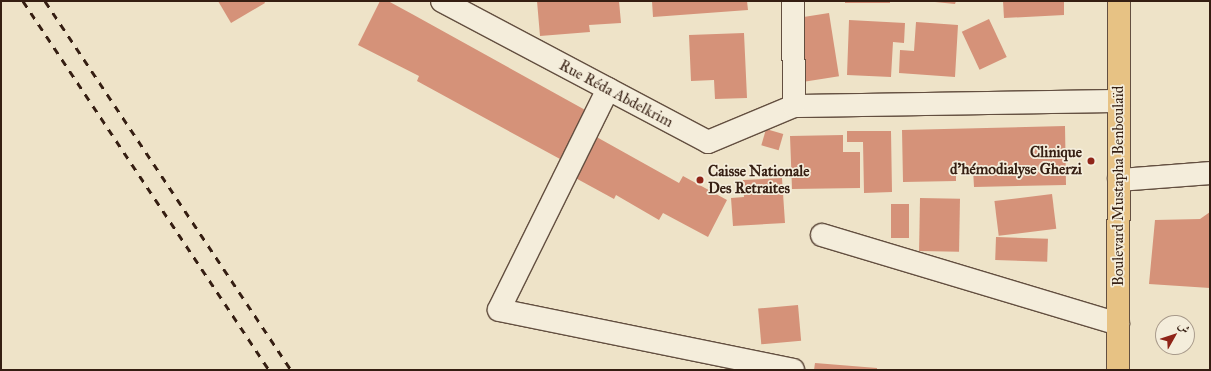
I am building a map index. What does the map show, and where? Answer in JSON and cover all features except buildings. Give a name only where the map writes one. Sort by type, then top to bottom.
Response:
[{"type":"main road","name":"Boulevard Mustapha Benboulaïd","points":[[1118,370],[1119,1]]},
{"type":"street","name":"Rue Réda Abdelkrim","points":[[442,1],[708,142],[794,106]]},
{"type":"street","points":[[794,1],[794,106],[1119,101]]},
{"type":"street","points":[[608,89],[499,310],[793,370]]},
{"type":"street","points":[[1119,180],[1210,173]]},
{"type":"street","points":[[822,235],[1118,324]]},
{"type":"railway","points":[[23,1],[269,370]]},
{"type":"railway","points":[[45,1],[291,370]]},
{"type":"place","name":"Clinique d'hémodialyse Gherzi","points":[[1091,161]]},
{"type":"place","name":"Caisse Nationale Des Retraites","points":[[700,180]]}]
